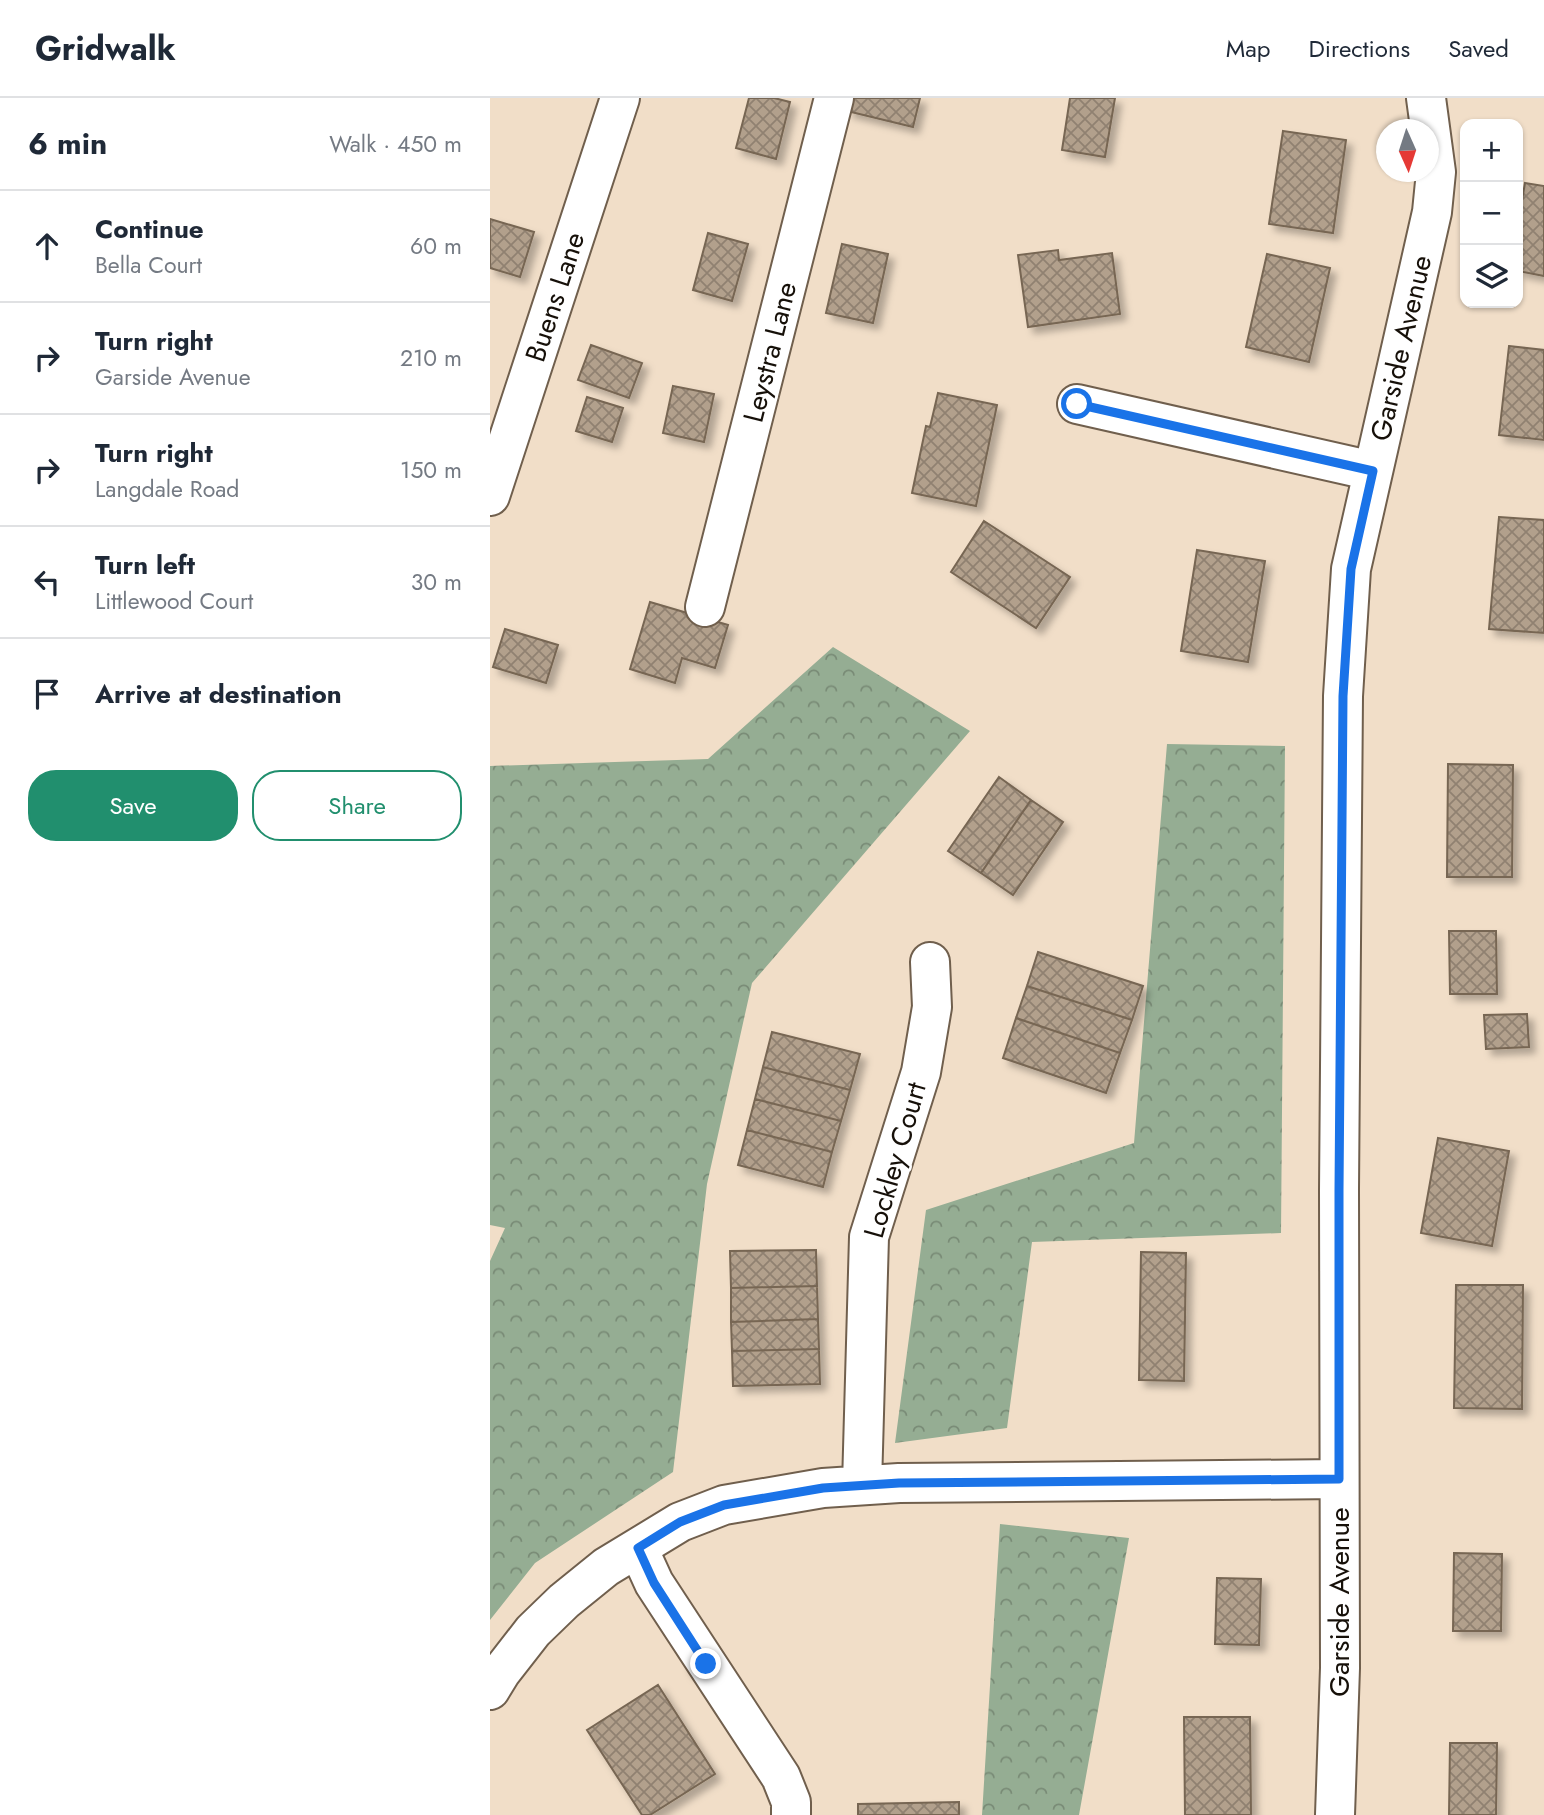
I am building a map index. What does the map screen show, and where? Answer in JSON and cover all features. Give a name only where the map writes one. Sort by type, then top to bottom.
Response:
[{"type":"street","name":"Buens Lane","points":[[490,496],[620,98]]},
{"type":"street","name":"Leystra Lane","points":[[705,607],[834,98]]},
{"type":"street","name":"Garside Avenue","points":[[1335,1815],[1339,1668],[1343,696],[1351,569],[1432,212],[1436,172],[1426,98]]},
{"type":"street","points":[[1077,404],[1373,471]]},
{"type":"street","name":"Lockley Court","points":[[862,1485],[869,1237],[921,1072],[932,1007],[930,962]]},
{"type":"street","points":[[490,1690],[533,1630],[606,1567],[680,1522],[724,1505],[823,1488],[899,1483],[1339,1479]]},
{"type":"street","points":[[638,1548],[654,1583],[781,1777],[791,1802],[791,1815]]},
{"type":"green space","points":[[833,647],[970,731],[752,983],[707,1184],[673,1472],[535,1563],[490,1620],[490,1261],[505,1228],[490,1225],[490,766],[708,759]]},
{"type":"green space","points":[[1167,744],[1285,746],[1281,1233],[1032,1242],[1007,1428],[895,1443],[926,1210],[1134,1143]]},
{"type":"green space","points":[[1000,1524],[1129,1538],[1079,1815],[982,1815]]},
{"type":"building","points":[[749,98],[774,98],[790,102],[776,159],[736,148]]},
{"type":"building","points":[[850,98],[920,98],[913,127],[847,111]]},
{"type":"building","points":[[1070,98],[1115,98],[1105,157],[1062,150]]},
{"type":"building","points":[[1283,131],[1346,140],[1333,233],[1269,224]]},
{"type":"building","points":[[1525,183],[1544,186],[1544,276],[1523,272]]},
{"type":"building","points":[[490,219],[534,232],[520,277],[490,268]]},
{"type":"building","points":[[708,233],[748,244],[732,301],[693,290]]},
{"type":"building","points":[[842,244],[888,254],[873,323],[826,313]]},
{"type":"building","points":[[1058,250],[1059,260],[1112,253],[1120,314],[1028,327],[1018,255]]},
{"type":"building","points":[[1267,254],[1330,268],[1309,362],[1246,347]]},
{"type":"building","points":[[591,345],[642,363],[629,398],[578,380]]},
{"type":"building","points":[[1509,346],[1544,350],[1544,440],[1499,435]]},
{"type":"building","points":[[673,386],[714,394],[704,442],[663,433]]},
{"type":"building","points":[[938,393],[997,405],[976,506],[912,493],[926,426],[930,427]]},
{"type":"building","points":[[587,397],[623,408],[612,442],[576,431]]},
{"type":"building","points":[[1499,517],[1544,520],[1544,633],[1489,629]]},
{"type":"building","points":[[984,521],[1070,577],[1036,628],[951,572]]},
{"type":"building","points":[[1197,550],[1265,561],[1248,662],[1181,651]]},
{"type":"building","points":[[650,602],[728,625],[715,668],[682,658],[675,683],[630,669]]},
{"type":"building","points":[[505,629],[558,645],[546,683],[493,667]]},
{"type":"building","points":[[1448,764],[1513,765],[1512,877],[1447,877]]},
{"type":"building","points":[[999,777],[1031,800],[981,873],[948,851]]},
{"type":"building","points":[[1031,800],[1063,822],[1013,895],[981,873]]},
{"type":"building","points":[[1449,931],[1496,931],[1497,994],[1450,994]]},
{"type":"building","points":[[1038,952],[1143,986],[1132,1020],[1027,986]]},
{"type":"building","points":[[1027,986],[1132,1020],[1120,1053],[1016,1018]]},
{"type":"building","points":[[1527,1014],[1529,1047],[1486,1049],[1484,1015]]},
{"type":"building","points":[[1016,1018],[1120,1053],[1106,1093],[1003,1058]]},
{"type":"building","points":[[772,1032],[860,1054],[850,1090],[763,1067]]},
{"type":"building","points":[[763,1067],[850,1090],[841,1121],[755,1099]]},
{"type":"building","points":[[755,1099],[841,1121],[832,1152],[747,1130]]},
{"type":"building","points":[[747,1130],[832,1152],[823,1187],[738,1165]]},
{"type":"building","points":[[1438,1138],[1509,1151],[1492,1246],[1421,1233]]},
{"type":"building","points":[[816,1250],[817,1286],[731,1288],[730,1251]]},
{"type":"building","points":[[1141,1252],[1186,1253],[1184,1381],[1139,1380]]},
{"type":"building","points":[[1456,1285],[1523,1285],[1522,1409],[1454,1408]]},
{"type":"building","points":[[817,1286],[818,1319],[731,1322],[731,1288]]},
{"type":"building","points":[[818,1319],[819,1349],[732,1351],[731,1322]]},
{"type":"building","points":[[819,1349],[820,1384],[733,1386],[732,1351]]},
{"type":"building","points":[[1454,1553],[1502,1554],[1501,1631],[1453,1631]]},
{"type":"building","points":[[1217,1578],[1261,1579],[1259,1645],[1215,1644]]},
{"type":"building","points":[[658,1685],[715,1774],[650,1815],[642,1815],[587,1730]]},
{"type":"building","points":[[1184,1717],[1250,1717],[1251,1815],[1185,1815]]},
{"type":"building","points":[[1450,1743],[1497,1743],[1496,1815],[1449,1815]]},
{"type":"building","points":[[959,1802],[959,1815],[858,1815],[858,1804]]},
{"type":"route","points":[[706,1664],[654,1583],[638,1548],[680,1522],[724,1505],[823,1488],[899,1483],[1339,1479],[1343,696],[1351,569],[1373,471],[1077,404]]}]
